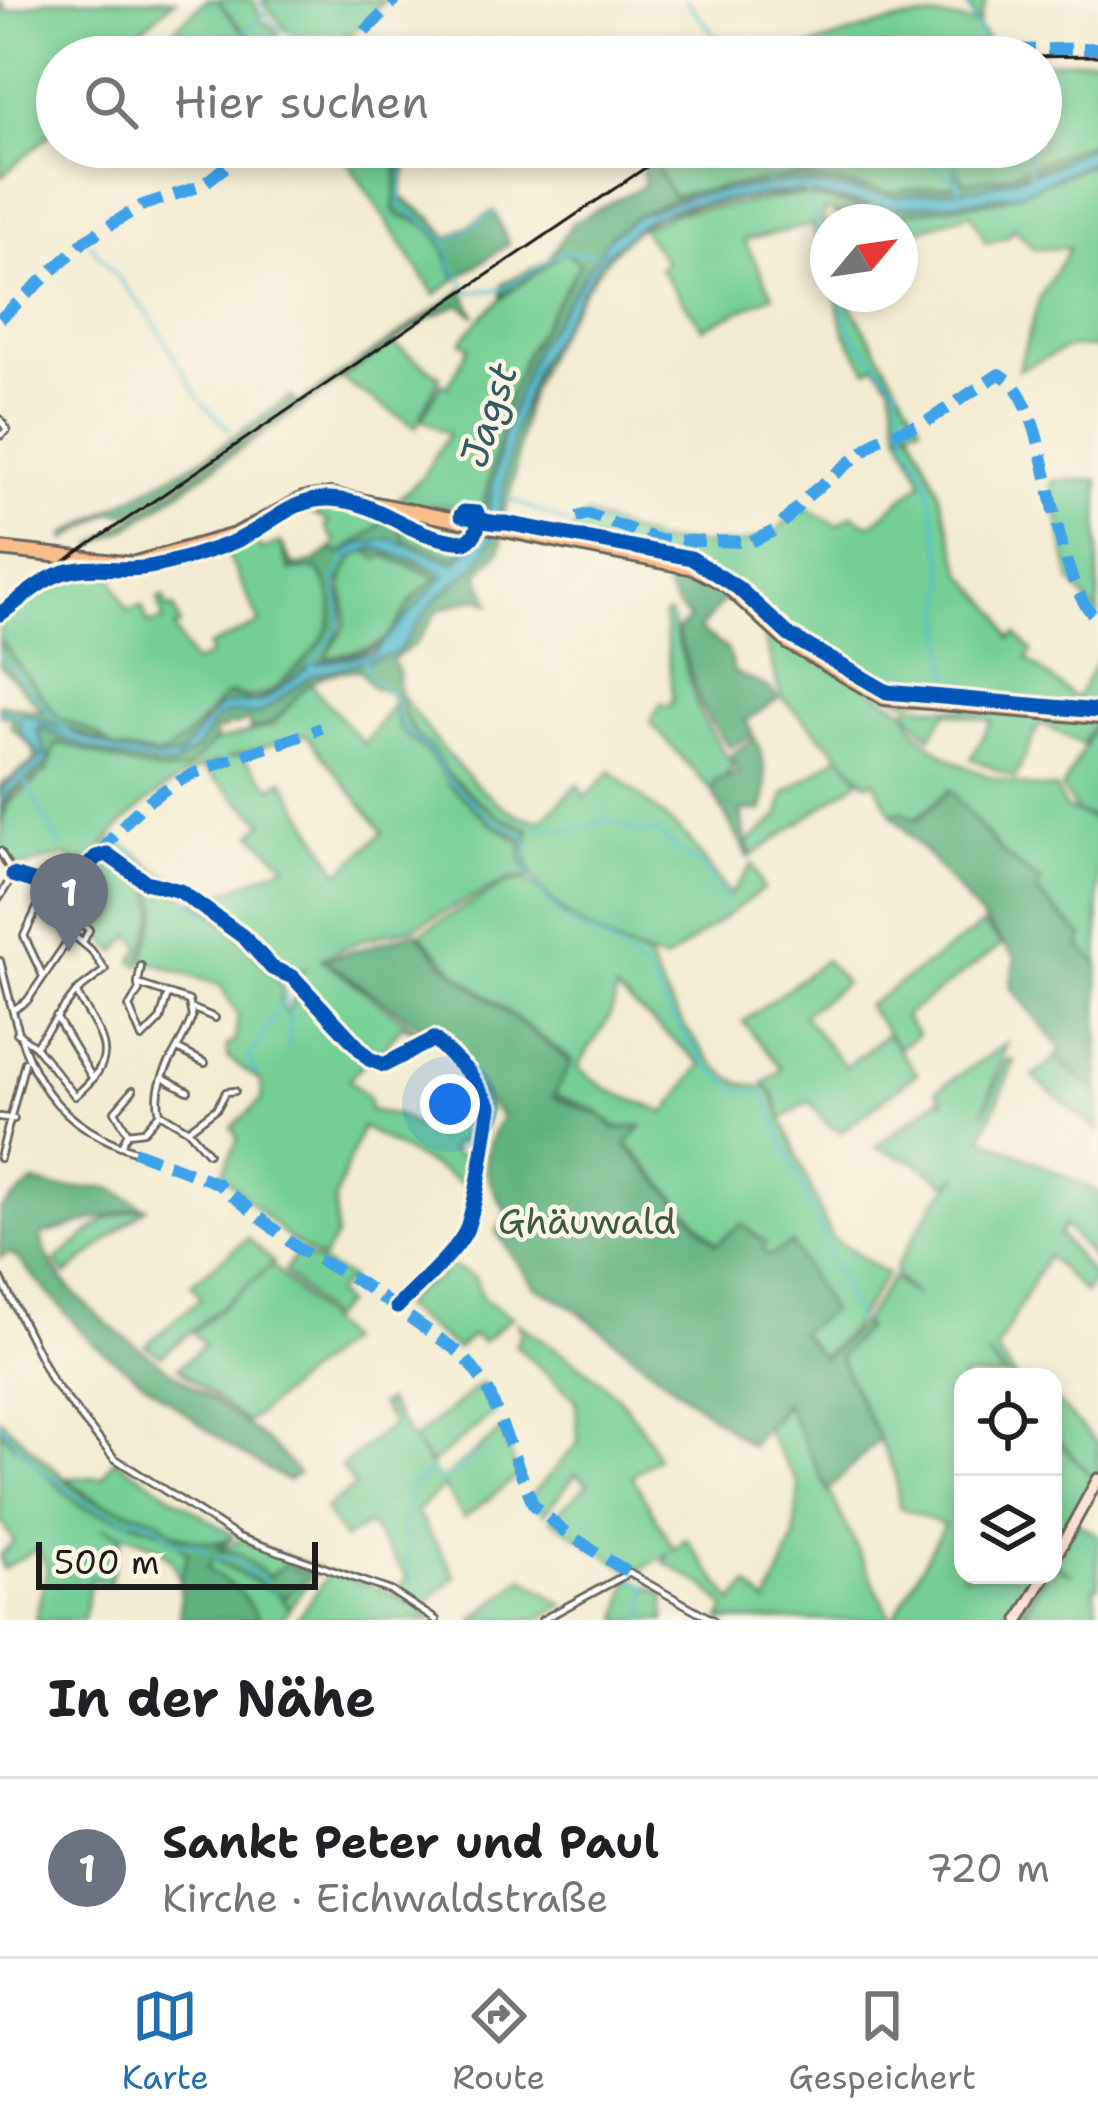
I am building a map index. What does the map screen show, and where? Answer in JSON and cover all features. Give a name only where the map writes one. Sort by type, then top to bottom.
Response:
[{"type":"main road","points":[[0,549],[132,564],[235,535],[303,500],[332,495],[694,568],[730,589],[789,643],[884,698],[924,706],[1098,717]]},
{"type":"street","points":[[0,419],[7,430],[0,436]]},
{"type":"street","points":[[0,851],[13,874],[57,901],[89,930],[82,943]]},
{"type":"street","points":[[13,874],[66,891],[96,856],[107,854],[146,882],[180,891],[245,938],[272,968],[292,977],[369,1059],[384,1065],[434,1039],[468,1072],[490,1107],[481,1138],[481,1183],[466,1231],[397,1307]]},
{"type":"street","points":[[0,897],[13,874]]},
{"type":"street","points":[[35,1046],[76,992],[105,970],[82,943],[38,906],[29,916],[24,936],[43,976]]},
{"type":"street","points":[[13,1010],[27,1001],[72,935]]},
{"type":"street","points":[[0,961],[26,1062],[62,1109],[134,1151]]},
{"type":"street","points":[[141,966],[141,987],[129,1007],[142,1037],[160,1019],[167,997]]},
{"type":"street","points":[[141,987],[189,1001],[193,1009],[215,1018]]},
{"type":"street","points":[[17,1033],[35,1046],[71,1095],[107,1062],[107,1052],[76,992]]},
{"type":"street","points":[[193,1009],[156,1098],[160,1113],[188,1130],[208,1153]]},
{"type":"street","points":[[56,1017],[93,1079]]},
{"type":"street","points":[[178,1049],[205,1063]]},
{"type":"street","points":[[0,1158],[26,1062]]},
{"type":"street","points":[[164,1078],[188,1091]]},
{"type":"street","points":[[128,1133],[115,1111],[133,1090]]},
{"type":"street","points":[[188,1130],[217,1108],[226,1092],[235,1090]]},
{"type":"street","points":[[128,1133],[144,1131],[160,1113]]},
{"type":"street","points":[[0,1117],[14,1119]]},
{"type":"street","points":[[121,1146],[128,1133]]},
{"type":"street","points":[[0,1277],[52,1382],[114,1458],[238,1538],[391,1591],[436,1620]]},
{"type":"street","points":[[1062,1545],[1098,1479]]},
{"type":"street","points":[[542,1620],[629,1573],[713,1620]]},
{"type":"street","points":[[1019,1620],[1040,1584]]},
{"type":"green space","points":[[0,0],[7,12],[49,0],[175,0],[134,36],[36,36],[36,146],[1,177]]},
{"type":"green space","points":[[206,0],[253,0],[262,21],[280,33],[248,36],[219,3],[246,36],[175,36],[172,31]]},
{"type":"green space","points":[[263,0],[385,0],[352,36],[345,32],[343,36],[295,36]]},
{"type":"green space","points":[[966,0],[986,0],[978,27],[985,36],[843,36],[928,18],[978,26]]},
{"type":"green space","points":[[1098,58],[1098,140],[1062,154],[1062,61]]},
{"type":"green space","points":[[1098,140],[1098,148],[1062,160],[1062,154]]},
{"type":"green space","points":[[1098,162],[1098,348],[1070,347],[1018,370],[1040,297],[1070,248],[1034,249],[1014,227],[1007,237],[986,243],[971,213],[918,230],[918,211],[998,201]]},
{"type":"green space","points":[[352,168],[397,168],[400,217],[431,230],[456,279],[435,295]]},
{"type":"green space","points":[[398,168],[406,168],[401,197],[432,218],[449,238],[494,211],[509,244],[456,279],[431,230],[400,217],[394,209]]},
{"type":"green space","points":[[642,168],[657,168],[672,195],[798,176],[890,192],[955,185],[956,168],[963,182],[1040,168],[984,187],[896,197],[792,182],[673,199],[639,214],[611,235],[535,349],[503,436],[486,520],[480,519],[506,405],[527,352],[580,264],[564,251],[501,296],[503,283],[548,261],[573,222],[645,185]]},
{"type":"green space","points":[[657,168],[956,168],[955,185],[890,192],[797,176],[672,195]]},
{"type":"green space","points":[[957,168],[1025,168],[1001,177],[963,182]]},
{"type":"green space","points":[[796,191],[865,204],[850,204],[788,196],[735,200]]},
{"type":"green space","points":[[1024,192],[997,201],[918,211],[918,204]]},
{"type":"green space","points":[[798,196],[845,204],[810,204],[810,225],[744,240],[773,295],[703,328],[659,268],[666,262],[641,228],[678,212]]},
{"type":"green space","points":[[701,205],[663,214],[634,232],[660,211]]},
{"type":"green space","points":[[631,234],[577,301],[547,354],[528,400],[503,514],[515,523],[497,522],[514,430],[538,363],[602,258]]},
{"type":"green space","points":[[566,251],[580,264],[527,351],[506,405],[480,519],[470,507],[393,504],[422,477],[449,434],[422,419],[441,383],[448,387],[469,347],[461,342],[497,303]]},
{"type":"green space","points":[[463,290],[475,316],[459,304],[426,320],[128,528],[92,546]]},
{"type":"green space","points":[[839,312],[855,312],[921,424],[899,429],[891,384],[876,365],[867,370],[844,332]]},
{"type":"green space","points":[[392,343],[440,376],[416,427],[339,378]]},
{"type":"green space","points":[[291,396],[295,402],[130,514],[111,512],[66,540],[65,535],[208,455]]},
{"type":"green space","points":[[911,429],[937,486],[963,573],[1001,616],[1010,639],[1016,634],[1032,651],[1027,659],[1076,699],[1098,660],[1098,710],[953,700],[950,693],[904,701],[799,640],[749,599],[790,641],[730,586],[569,537],[604,542],[569,533],[586,515],[657,542],[736,545],[776,532],[800,505],[838,525],[852,515],[871,525],[923,481],[899,431]]},
{"type":"green space","points":[[1098,480],[1098,616],[1071,582],[1051,481]]},
{"type":"green space","points":[[324,498],[382,511],[384,516],[377,528],[339,554],[331,549],[336,543],[325,527],[329,522],[298,507]]},
{"type":"green space","points":[[386,510],[474,534],[472,540],[479,527],[478,532],[471,544],[455,556],[403,539],[399,526],[406,528]]},
{"type":"green space","points":[[382,514],[399,526],[404,539],[455,556],[476,539],[479,527],[485,528],[475,546],[455,563],[390,539],[357,553],[338,584],[341,623],[325,659],[355,653],[387,637],[419,592],[437,578],[387,555],[378,559],[365,550],[389,550],[445,575],[385,646],[311,665],[263,702],[214,710],[195,742],[178,755],[157,758],[114,749],[163,755],[190,735],[223,697],[254,700],[276,688],[313,651],[332,614],[332,600],[318,569],[290,570],[281,543],[294,566],[316,561],[331,549],[340,554],[377,528]]},
{"type":"green space","points":[[271,524],[253,536],[261,551],[280,542],[290,571],[318,569],[331,594],[333,627],[289,678],[261,695],[231,693],[162,756],[114,749],[99,735],[58,717],[0,640],[0,615],[61,574],[108,568],[127,610],[142,606],[148,624],[164,620],[158,598],[164,596],[168,609],[174,607],[180,625],[174,628],[193,663],[211,655],[208,647],[260,623],[224,546]]},
{"type":"green space","points":[[496,529],[504,529],[500,550],[478,574],[491,604],[477,598],[438,610],[416,643],[392,660],[399,672],[399,694],[407,718],[440,766],[485,806],[529,829],[527,860],[534,880],[521,861],[523,839],[490,823],[449,784],[430,755],[399,729],[390,692],[373,688],[360,670],[318,679],[267,725],[250,730],[249,720],[234,726],[228,722],[225,729],[215,730],[215,741],[195,762],[176,772],[144,769],[58,742],[47,771],[11,796],[0,825],[5,797],[49,762],[37,727],[116,757],[171,767],[197,749],[214,722],[227,713],[259,714],[312,675],[397,653],[435,600],[478,564]]},
{"type":"green space","points":[[370,549],[437,578],[382,645],[323,659],[345,621],[344,567]]},
{"type":"green space","points":[[670,562],[730,593],[699,630],[727,649],[734,672],[769,688],[778,699],[746,721],[753,735],[729,747],[701,707],[677,630],[690,619],[666,586]]},
{"type":"green space","points":[[670,614],[698,710],[733,767],[712,791],[650,722],[661,704],[671,706],[673,699],[664,615]]},
{"type":"green space","points":[[759,620],[906,711],[909,705],[1096,719],[1082,744],[1040,723],[1015,778],[971,758],[992,721],[947,712],[930,737],[907,711],[915,728],[948,757],[1016,784],[1056,788],[1065,808],[1098,821],[1098,964],[1079,945],[1083,936],[1036,891],[1041,882],[1003,854],[950,790],[912,821],[892,814],[874,781],[866,783],[842,756],[860,780],[752,856],[748,842],[779,816],[784,794],[840,755],[781,697]]},
{"type":"green space","points":[[0,640],[58,717],[99,735],[104,742],[26,714],[43,757],[0,795],[0,786],[35,760],[33,748],[11,727],[12,717],[0,714],[0,704],[43,711],[0,665]]},
{"type":"green space","points":[[309,682],[364,744],[394,703],[399,729],[430,755],[449,784],[490,823],[526,846],[521,861],[530,878],[512,878],[415,927],[362,940],[321,959],[429,1039],[402,1025],[375,1060],[297,979],[304,970],[292,975],[281,972],[255,938],[195,901],[209,890],[216,896],[286,865],[253,834],[264,822],[202,768],[221,760],[201,768],[181,778],[144,804],[84,871],[66,855],[24,866],[9,864],[0,847],[6,805],[36,782],[56,744],[92,748],[163,772],[186,770],[213,742],[272,726]],"holes":[[[306,734],[383,832],[340,873],[283,780],[272,788],[241,755],[226,758]]]},
{"type":"green space","points":[[396,688],[461,769],[502,806],[542,820],[578,784],[585,797],[611,771],[688,838],[730,895],[753,864],[763,889],[665,961],[607,939],[549,899],[529,866],[529,829],[501,821],[446,772],[433,750],[406,727]]},
{"type":"green space","points":[[1098,721],[1098,818],[1078,813],[1062,789]]},
{"type":"green space","points":[[755,738],[766,793],[762,811],[741,811],[749,859],[712,791],[715,781],[739,772],[730,755]]},
{"type":"green space","points":[[950,790],[1003,854],[1041,882],[1036,892],[1083,937],[1079,945],[1098,964],[1098,1092],[1055,1058],[1061,1049],[1010,986],[1016,958],[892,814],[902,811],[917,821]]},
{"type":"green space","points":[[116,839],[174,881],[150,883],[155,913],[140,965],[132,961],[141,948],[132,935],[116,952],[94,929],[109,912],[80,896],[103,862],[98,857],[110,854],[107,846]]},
{"type":"green space","points":[[526,880],[575,925],[649,959],[674,1009],[714,1063],[741,1083],[770,1090],[831,1237],[887,1274],[851,1329],[821,1358],[799,1333],[792,1244],[770,1256],[717,1244],[627,1143],[641,1126],[617,1128],[596,1110],[554,1094],[572,1060],[458,974],[420,933],[507,883]],"holes":[[[616,991],[702,1064],[666,1113],[608,1090],[578,1068],[607,1022]]]},
{"type":"green space","points":[[154,885],[194,901],[228,927],[284,992],[279,999],[287,1014],[300,987],[367,1059],[349,1080],[369,1098],[370,1110],[399,1116],[437,1138],[468,1092],[477,1090],[489,1109],[480,1139],[456,1143],[450,1150],[481,1170],[476,1191],[362,1127],[335,1198],[336,1237],[322,1260],[289,1239],[222,1174],[238,1138],[232,1127],[262,1100],[261,1082],[228,1058],[227,1046],[235,1041],[238,1015],[220,985],[143,960],[158,911]]},
{"type":"green space","points":[[983,925],[1002,945],[904,1016],[918,1035],[899,1048],[867,1006]]},
{"type":"green space","name":"Ghäuwald","points":[[416,932],[445,965],[571,1063],[553,1097],[602,1116],[615,1129],[642,1126],[626,1145],[716,1244],[741,1224],[766,1243],[763,1251],[770,1256],[791,1243],[831,1311],[800,1332],[823,1359],[862,1323],[866,1327],[839,1357],[879,1439],[828,1491],[785,1402],[750,1446],[571,1306],[534,1286],[496,1232],[508,1214],[493,1188],[486,1155],[502,1117],[438,1038],[324,960]]},
{"type":"green space","points":[[825,960],[845,983],[803,1015],[846,1067],[887,1034],[917,1073],[841,1132],[829,1126],[809,1101],[782,1119],[774,1094],[764,1083],[782,1069],[743,1022]]},
{"type":"green space","points":[[1007,1043],[983,1114],[1007,1060],[1015,1061],[982,1137],[1098,1192],[1098,1264],[1064,1225],[1059,1234],[1094,1277],[1085,1293],[1047,1256],[996,1351],[1008,1368],[999,1368],[987,1354],[997,1368],[954,1368],[954,1584],[1037,1584],[1017,1620],[893,1620],[944,1525],[899,1507],[895,1473],[839,1357],[866,1328],[862,1323],[892,1278],[917,1297],[895,1275],[896,1266],[936,1200],[960,1175],[947,1184],[915,1162],[875,1147],[940,1098],[945,1102],[937,1090]]},
{"type":"green space","points":[[1055,1058],[1098,1092],[1098,1131],[1033,1077]]},
{"type":"green space","points":[[34,1182],[55,1188],[111,1188],[142,1206],[41,1235],[53,1266],[113,1328],[237,1418],[298,1474],[287,1481],[228,1445],[92,1343],[17,1258],[9,1253],[0,1258],[0,1210]]},
{"type":"green space","points":[[148,1206],[66,1275],[55,1261],[106,1219]]},
{"type":"green space","points":[[248,1238],[274,1263],[161,1356],[146,1345],[201,1298],[191,1284]]},
{"type":"green space","points":[[299,1252],[350,1278],[334,1293],[344,1304],[329,1319],[284,1271]]},
{"type":"green space","points":[[440,1261],[475,1277],[483,1299],[512,1317],[482,1342],[473,1335],[457,1349],[401,1307],[416,1289],[440,1278]]},
{"type":"green space","points":[[272,1265],[345,1341],[247,1423],[178,1368],[204,1345],[193,1332]]},
{"type":"green space","points":[[518,1323],[599,1380],[632,1414],[657,1458],[632,1476],[674,1549],[686,1539],[733,1602],[748,1585],[767,1604],[794,1539],[799,1485],[765,1430],[787,1404],[892,1620],[720,1620],[726,1609],[706,1587],[664,1562],[670,1553],[634,1573],[550,1519],[588,1484],[576,1474],[544,1514],[530,1497],[578,1443],[576,1400],[515,1345],[521,1334]]},
{"type":"green space","points":[[482,1383],[495,1412],[431,1464],[413,1440]]},
{"type":"green space","points":[[386,1401],[440,1481],[502,1430],[518,1476],[464,1518],[444,1487],[416,1511],[456,1576],[429,1600],[426,1611],[394,1591],[408,1579],[369,1524],[344,1539],[325,1509],[355,1486],[341,1467],[393,1424],[380,1405]]},
{"type":"green space","points":[[1062,1407],[1098,1444],[1098,1475],[1091,1478],[1093,1483],[1062,1539],[1062,1446],[1089,1474],[1062,1443]]},
{"type":"green space","points":[[0,1419],[87,1498],[160,1520],[178,1537],[219,1544],[233,1537],[219,1550],[238,1553],[269,1577],[288,1562],[298,1573],[307,1566],[314,1569],[285,1598],[212,1558],[208,1569],[240,1592],[260,1620],[180,1620],[180,1583],[188,1553],[161,1531],[81,1507],[0,1431]]},
{"type":"green space","points":[[0,1431],[81,1507],[161,1531],[188,1553],[180,1583],[177,1570],[162,1551],[102,1528],[122,1537],[109,1584],[91,1579],[83,1620],[35,1620],[47,1569],[38,1548],[3,1569],[0,1555],[14,1542],[0,1519]]},
{"type":"green space","points":[[114,1459],[233,1537],[207,1543],[183,1536],[99,1500],[68,1478],[103,1477]]},
{"type":"green space","points":[[1076,1522],[1098,1535],[1098,1587],[1094,1587],[1098,1620],[1021,1620],[1041,1584],[1062,1584],[1062,1570],[1073,1575],[1062,1568],[1062,1549]]},
{"type":"green space","points":[[240,1540],[319,1568],[290,1607],[280,1598],[289,1609],[281,1620],[260,1620],[240,1592],[208,1569],[212,1558],[275,1593],[298,1573],[269,1577],[238,1553],[221,1551]]},
{"type":"green space","points":[[330,1572],[387,1591],[433,1620],[296,1620]]},
{"type":"green space","points":[[629,1577],[664,1594],[665,1620],[619,1620]]},
{"type":"green space","points":[[524,1578],[564,1605],[537,1620],[473,1620]]},
{"type":"water","points":[[1087,148],[1098,148],[1098,158],[1024,192],[971,201],[865,204],[796,191],[684,205],[646,220],[602,258],[538,363],[514,430],[495,534],[478,564],[435,600],[397,653],[312,675],[259,714],[226,713],[214,722],[197,749],[171,767],[103,753],[41,725],[37,730],[49,762],[9,792],[0,813],[3,788],[43,757],[21,733],[19,718],[26,714],[118,751],[161,759],[179,756],[221,705],[263,702],[311,665],[374,653],[444,575],[420,561],[374,547],[352,558],[348,554],[355,545],[390,539],[455,563],[484,532],[503,436],[535,349],[611,235],[639,215],[690,196],[792,182],[896,197],[984,187],[1062,168],[1062,162]]},
{"type":"waterway","points":[[259,0],[270,21],[296,36]]},
{"type":"waterway","points":[[686,0],[715,36]]},
{"type":"waterway","points":[[964,0],[980,36]]},
{"type":"waterway","points":[[244,31],[266,13]]},
{"type":"waterway","points":[[239,36],[242,33]]},
{"type":"waterway","points":[[401,168],[399,203],[445,239],[453,268],[470,292],[505,289],[563,251],[596,255]]},
{"type":"waterway","points":[[762,168],[768,185]]},
{"type":"waterway","points":[[937,168],[959,185]]},
{"type":"waterway","points":[[957,168],[960,193]]},
{"type":"waterway","points":[[1029,168],[1030,175]]},
{"type":"waterway","points":[[806,189],[811,204]]},
{"type":"waterway","points":[[450,240],[494,213]]},
{"type":"waterway","points":[[90,244],[151,317],[199,398]]},
{"type":"waterway","points":[[845,312],[854,337],[897,386],[907,442],[927,476],[947,582],[943,616],[951,692]]},
{"type":"waterway","points":[[203,403],[230,430]]},
{"type":"waterway","points":[[505,497],[569,524]]},
{"type":"waterway","points":[[575,526],[606,525],[628,544],[664,551]]},
{"type":"waterway","points":[[310,668],[340,625],[336,581],[351,552]]},
{"type":"waterway","points":[[0,654],[69,734]]},
{"type":"waterway","points":[[364,661],[370,678],[393,693],[402,728],[432,753],[447,779],[494,822],[525,835],[529,850],[524,862],[531,878]]},
{"type":"waterway","points":[[0,711],[21,717]]},
{"type":"waterway","points":[[25,782],[62,849]]},
{"type":"waterway","points":[[536,827],[576,830],[608,819],[638,833],[656,832],[708,872],[727,901]]},
{"type":"waterway","points":[[118,839],[152,870]]},
{"type":"waterway","points":[[533,884],[562,917],[613,945],[645,972]]},
{"type":"waterway","points":[[184,897],[215,922]]},
{"type":"waterway","points":[[246,936],[273,965]]},
{"type":"waterway","points":[[648,975],[712,1069],[738,1089],[765,1096],[858,1322]]},
{"type":"waterway","points":[[281,977],[290,1014],[289,1050]]},
{"type":"waterway","points":[[257,1076],[249,1059],[286,996]]},
{"type":"waterway","points":[[0,1422],[23,1454],[81,1500],[129,1521],[136,1517],[155,1524],[177,1544],[198,1544],[207,1553]]},
{"type":"waterway","points":[[440,1620],[413,1584],[408,1541],[400,1526],[411,1503],[404,1492],[432,1470],[440,1481],[476,1454]]},
{"type":"waterway","points":[[212,1558],[238,1559],[246,1574],[258,1575],[274,1592]]},
{"type":"waterway","points":[[635,1579],[647,1586],[644,1620]]},
{"type":"railway","points":[[1062,56],[1098,56]]},
{"type":"railway","points":[[0,605],[645,168]]},
{"type":"marked path","points":[[361,36],[396,0]]},
{"type":"marked path","points":[[1062,49],[1098,48]]},
{"type":"marked path","points":[[0,319],[87,239],[143,205],[201,186],[224,168]]},
{"type":"marked path","points":[[577,517],[588,514],[659,540],[751,542],[776,530],[809,495],[880,438],[926,422],[999,374],[1017,390],[1030,417],[1068,567],[1081,598],[1098,619]]},
{"type":"marked path","points":[[100,855],[123,825],[173,785],[321,728]]},
{"type":"marked path","points":[[134,1151],[217,1183],[299,1249],[359,1282],[463,1355],[487,1387],[533,1504],[562,1530],[629,1573]]},
{"type":"cycle path","points":[[0,614],[62,573],[175,561],[244,537],[303,503],[330,499],[365,506],[445,539],[466,542],[475,533],[478,521],[478,517],[477,513],[461,515],[472,518],[478,520],[484,521],[506,523],[691,558],[738,588],[789,635],[887,692],[1098,711]]},
{"type":"cycle path","points":[[13,875],[66,891],[96,857],[107,854],[146,882],[180,891],[245,938],[272,968],[293,977],[369,1059],[384,1065],[434,1039],[468,1072],[490,1107],[467,1228],[397,1307]]},
{"type":"place","name":"Sankt Peter und Paul","points":[[69,952]]},
{"type":"water label","name":"Jagst","points":[[488,415]]}]
